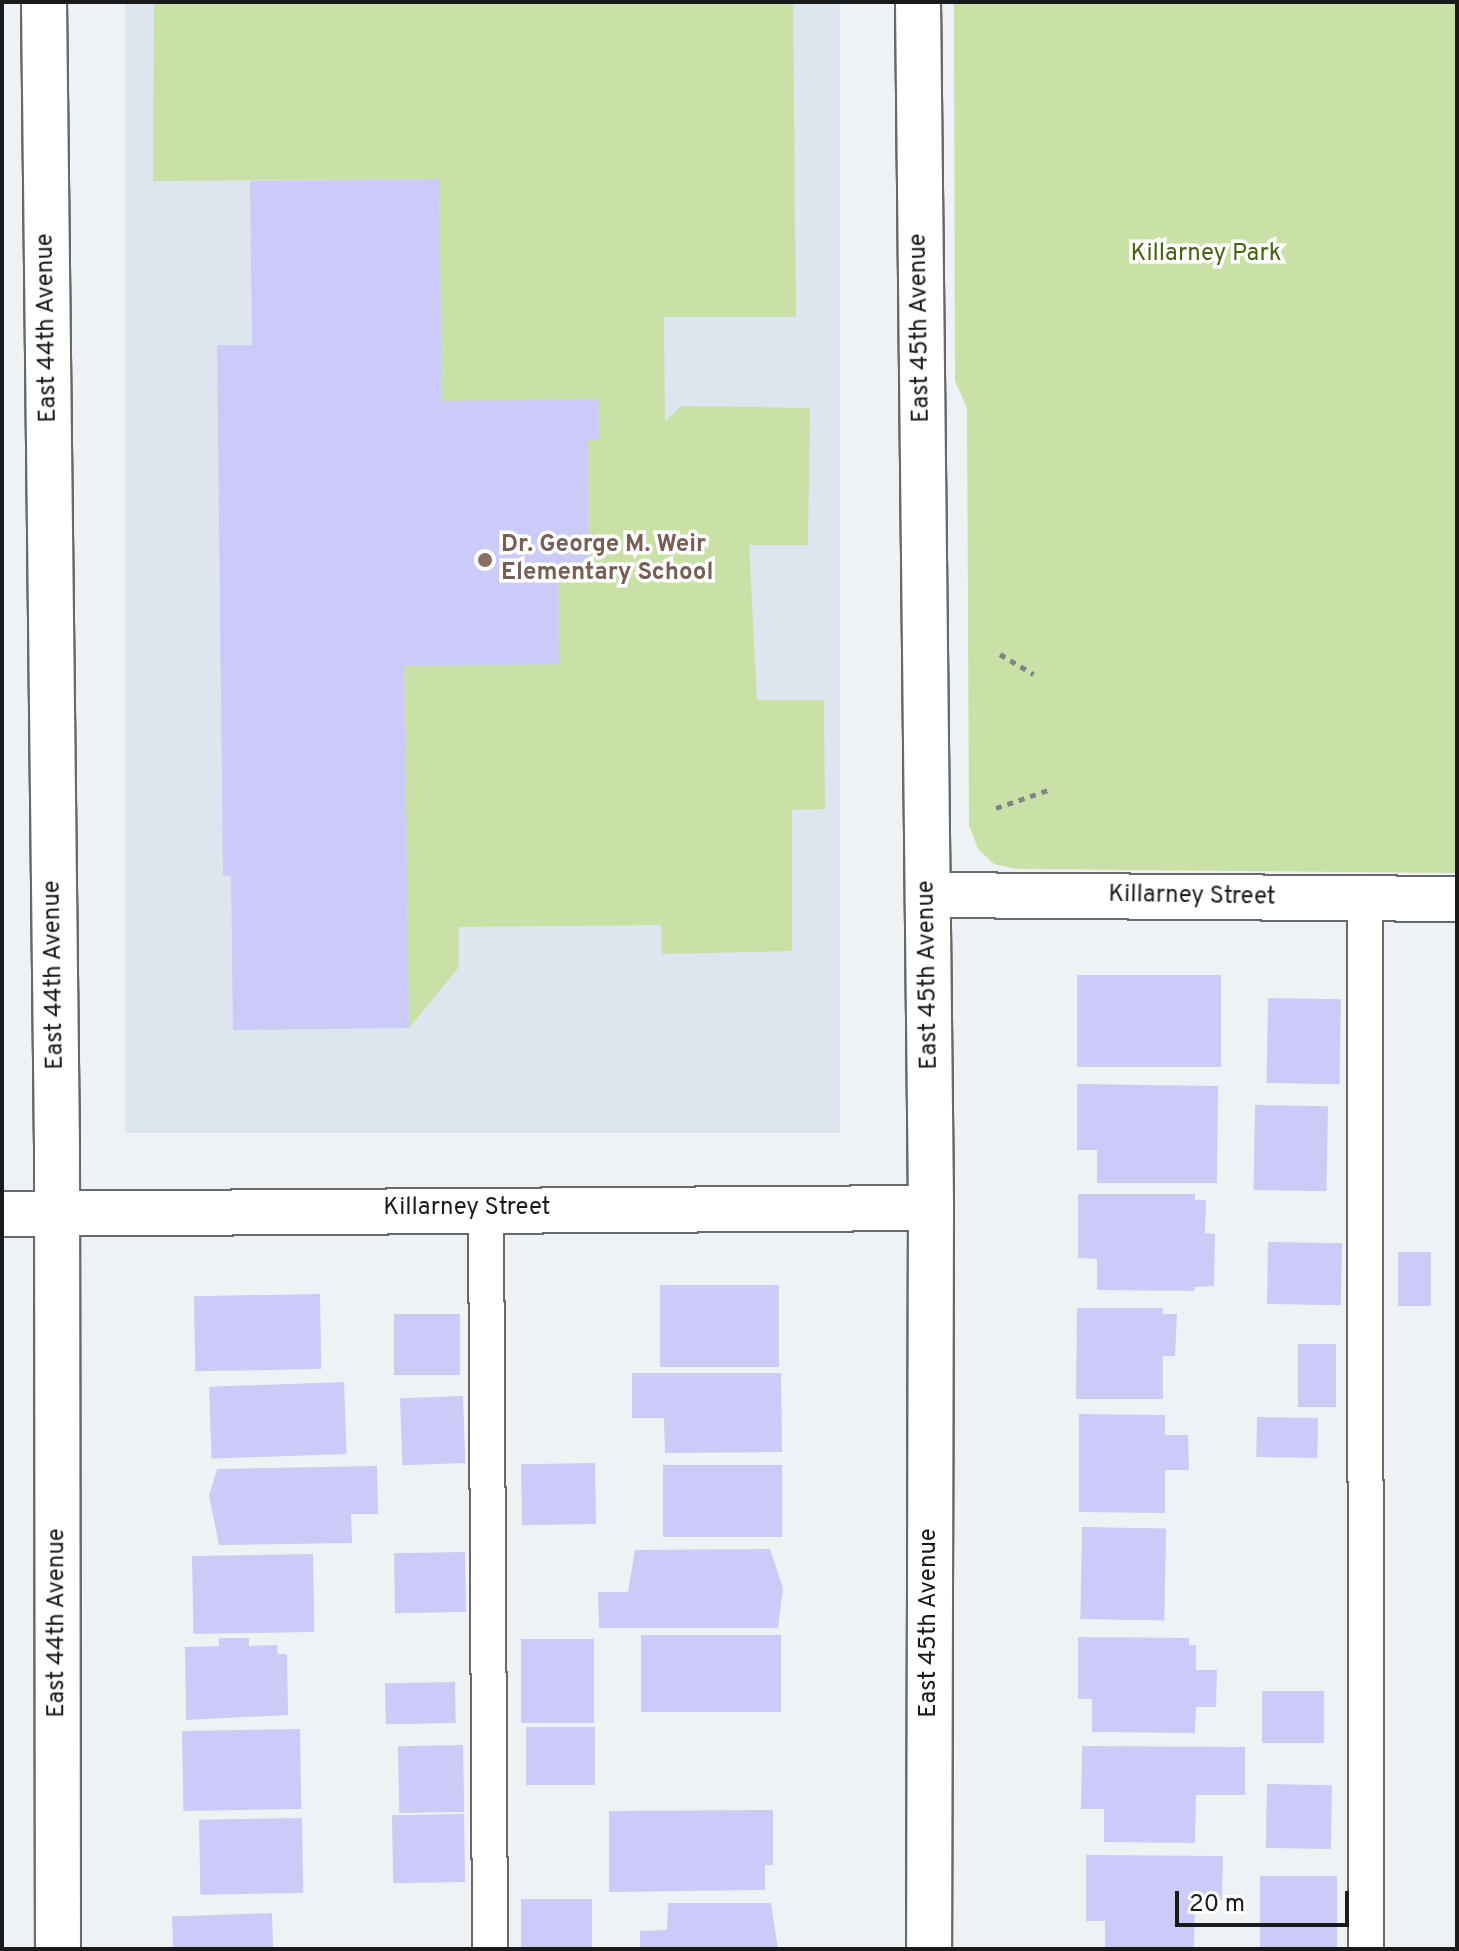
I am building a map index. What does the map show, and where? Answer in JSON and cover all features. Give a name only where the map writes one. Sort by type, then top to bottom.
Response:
[{"type":"street","name":"East 44th Avenue","points":[[44,2],[57,1214],[58,1949]]},
{"type":"street","name":"East 45th Avenue","points":[[918,2],[931,1208],[929,1949]]},
{"type":"street","name":"Killarney Street","points":[[928,895],[1457,899]]},
{"type":"street","name":"Killarney Street","points":[[2,1214],[931,1208]]},
{"type":"lane","points":[[1365,898],[1366,1949]]},
{"type":"lane","points":[[486,1209],[490,1949]]},
{"type":"path","points":[[1000,654],[1033,674]]},
{"type":"path","points":[[996,808],[1048,790]]},
{"type":"shaded area","name":"Dr. George M. Weir Elementary School","points":[[125,2],[840,2],[840,1133],[125,1133]]},
{"type":"green space","points":[[154,2],[793,2],[796,317],[664,317],[665,421],[681,406],[810,408],[808,545],[749,545],[757,700],[824,700],[825,809],[792,810],[792,951],[662,954],[661,925],[459,927],[459,967],[409,1028],[404,666],[559,664],[558,567],[589,566],[588,440],[599,440],[598,399],[442,401],[439,179],[153,181]]},
{"type":"green space","name":"Killarney Park","points":[[954,2],[1457,2],[1457,873],[1017,869],[994,864],[978,849],[969,825],[967,408],[955,381]]},
{"type":"building","points":[[439,179],[442,401],[598,399],[599,440],[588,440],[589,567],[558,567],[559,664],[404,666],[409,1028],[233,1030],[231,876],[223,876],[217,345],[252,345],[250,181]]},
{"type":"building","points":[[1077,975],[1221,975],[1221,1067],[1077,1067]]},
{"type":"building","points":[[1268,998],[1341,999],[1340,1084],[1267,1083]]},
{"type":"building","points":[[1077,1084],[1218,1086],[1217,1183],[1097,1183],[1097,1150],[1077,1150]]},
{"type":"building","points":[[1255,1105],[1328,1106],[1327,1191],[1254,1190]]},
{"type":"building","points":[[1078,1194],[1195,1194],[1195,1200],[1206,1200],[1205,1233],[1215,1234],[1214,1286],[1194,1287],[1195,1291],[1097,1290],[1097,1259],[1078,1258]]},
{"type":"building","points":[[1268,1242],[1342,1243],[1341,1305],[1267,1304]]},
{"type":"building","points":[[1398,1252],[1431,1252],[1431,1306],[1398,1306]]},
{"type":"building","points":[[660,1285],[779,1285],[779,1367],[660,1367]]},
{"type":"building","points":[[320,1294],[321,1369],[195,1371],[194,1296]]},
{"type":"building","points":[[1077,1308],[1163,1308],[1163,1314],[1177,1314],[1175,1356],[1163,1356],[1163,1399],[1076,1399]]},
{"type":"building","points":[[394,1314],[460,1314],[460,1375],[394,1375]]},
{"type":"building","points":[[1298,1344],[1336,1344],[1336,1407],[1298,1407]]},
{"type":"building","points":[[632,1373],[781,1373],[782,1452],[665,1453],[664,1418],[632,1418]]},
{"type":"building","points":[[344,1382],[347,1454],[212,1459],[209,1387]]},
{"type":"building","points":[[463,1396],[465,1463],[402,1465],[400,1398]]},
{"type":"building","points":[[1079,1414],[1165,1415],[1165,1435],[1188,1435],[1189,1470],[1165,1470],[1165,1513],[1079,1512]]},
{"type":"building","points":[[1257,1417],[1318,1418],[1317,1458],[1256,1457]]},
{"type":"building","points":[[595,1463],[596,1524],[522,1525],[521,1464]]},
{"type":"building","points":[[663,1465],[782,1465],[782,1537],[663,1537]]},
{"type":"building","points":[[377,1466],[378,1514],[351,1514],[352,1543],[219,1545],[209,1496],[217,1469]]},
{"type":"building","points":[[1082,1527],[1166,1528],[1164,1620],[1080,1619]]},
{"type":"building","points":[[770,1549],[783,1588],[778,1628],[599,1628],[598,1592],[628,1592],[635,1550]]},
{"type":"building","points":[[465,1552],[466,1612],[395,1613],[394,1553]]},
{"type":"building","points":[[313,1554],[314,1632],[193,1634],[192,1556]]},
{"type":"building","points":[[641,1635],[781,1635],[781,1712],[641,1712]]},
{"type":"building","points":[[1078,1637],[1189,1638],[1189,1645],[1196,1645],[1196,1670],[1217,1670],[1216,1707],[1196,1707],[1195,1733],[1092,1732],[1092,1699],[1078,1699]]},
{"type":"building","points":[[219,1638],[249,1638],[249,1646],[277,1645],[278,1654],[287,1654],[288,1715],[186,1720],[185,1647],[219,1646]]},
{"type":"building","points":[[521,1639],[594,1639],[594,1723],[521,1723]]},
{"type":"building","points":[[455,1682],[456,1723],[386,1724],[385,1683]]},
{"type":"building","points":[[1262,1691],[1324,1691],[1324,1743],[1262,1743]]},
{"type":"building","points":[[526,1727],[595,1727],[595,1785],[526,1785]]},
{"type":"building","points":[[300,1729],[301,1809],[183,1811],[182,1731]]},
{"type":"building","points":[[463,1745],[464,1812],[399,1813],[398,1746]]},
{"type":"building","points":[[1082,1746],[1245,1747],[1245,1795],[1196,1795],[1195,1843],[1104,1842],[1104,1809],[1081,1809]]},
{"type":"building","points":[[1267,1784],[1332,1785],[1331,1849],[1266,1848]]},
{"type":"building","points":[[773,1810],[773,1865],[765,1865],[765,1890],[609,1892],[609,1811]]},
{"type":"building","points":[[464,1814],[465,1882],[393,1883],[392,1815]]},
{"type":"building","points":[[302,1818],[303,1893],[200,1895],[199,1820]]},
{"type":"building","points":[[1086,1855],[1223,1856],[1222,1900],[1195,1900],[1194,1949],[1105,1949],[1105,1921],[1086,1921]]},
{"type":"building","points":[[1260,1876],[1337,1876],[1337,1949],[1260,1949]]},
{"type":"building","points":[[521,1899],[592,1899],[592,1949],[521,1949]]},
{"type":"building","points":[[668,1903],[771,1903],[778,1949],[640,1949],[640,1931],[667,1930]]},
{"type":"building","points":[[272,1913],[273,1949],[173,1949],[172,1916]]},
{"type":"place","name":"Dr. George M. Weir Elementary School","points":[[485,560]]}]
